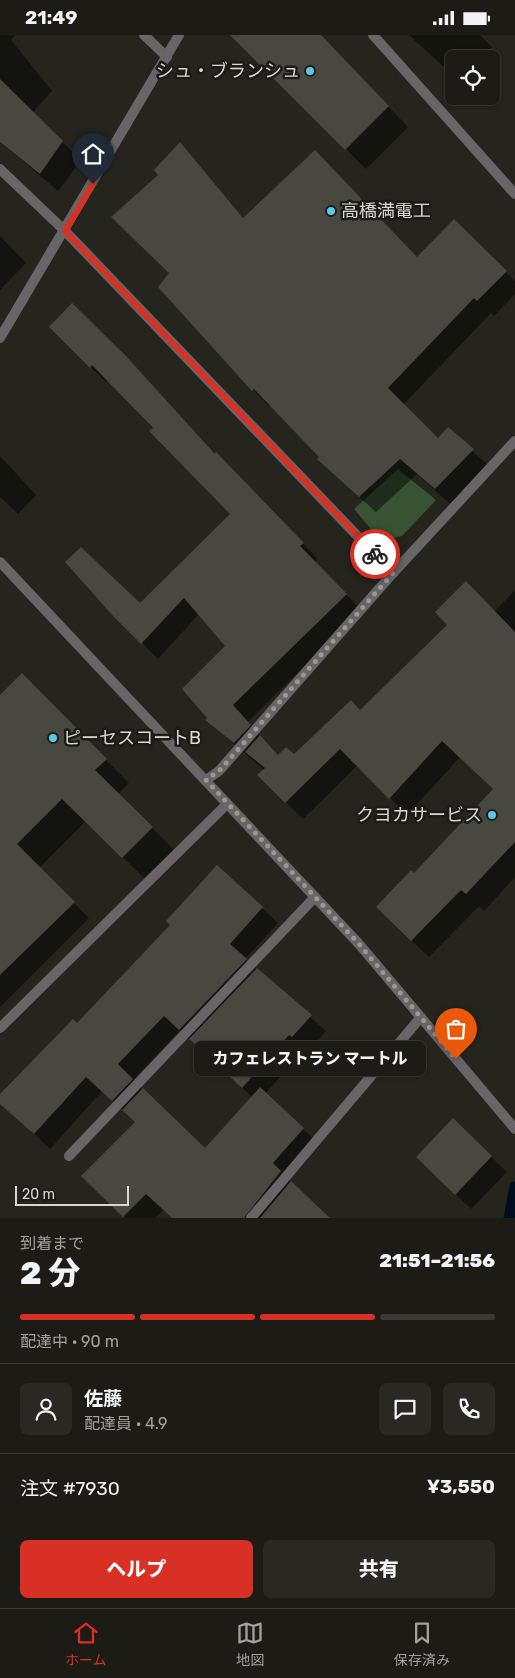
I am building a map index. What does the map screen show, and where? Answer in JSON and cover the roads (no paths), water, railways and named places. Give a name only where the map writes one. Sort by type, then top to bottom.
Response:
[{"type":"street","points":[[144,35],[167,57]]},
{"type":"street","points":[[0,337],[65,231],[180,35]]},
{"type":"street","points":[[373,35],[515,194]]},
{"type":"street","points":[[0,169],[65,231],[393,573]]},
{"type":"street","points":[[206,780],[219,771],[393,573],[515,441]]},
{"type":"street","points":[[0,562],[359,944],[515,1129]]},
{"type":"street","points":[[0,1028],[227,804]]},
{"type":"street","points":[[69,1157],[315,897]]},
{"type":"street","points":[[252,1218],[421,1017]]},
{"type":"waterway","points":[[509,1218],[515,1187]]},
{"type":"place","name":"シュ・ブランシュ","points":[[310,71]]},
{"type":"place","name":"高橋満電工","points":[[331,211]]},
{"type":"place","name":"ピーセスコートB","points":[[53,738]]},
{"type":"place","name":"クヨカサービス","points":[[492,815]]},
{"type":"place","name":"カフェレストラン マートル","points":[[456,1059]]}]
